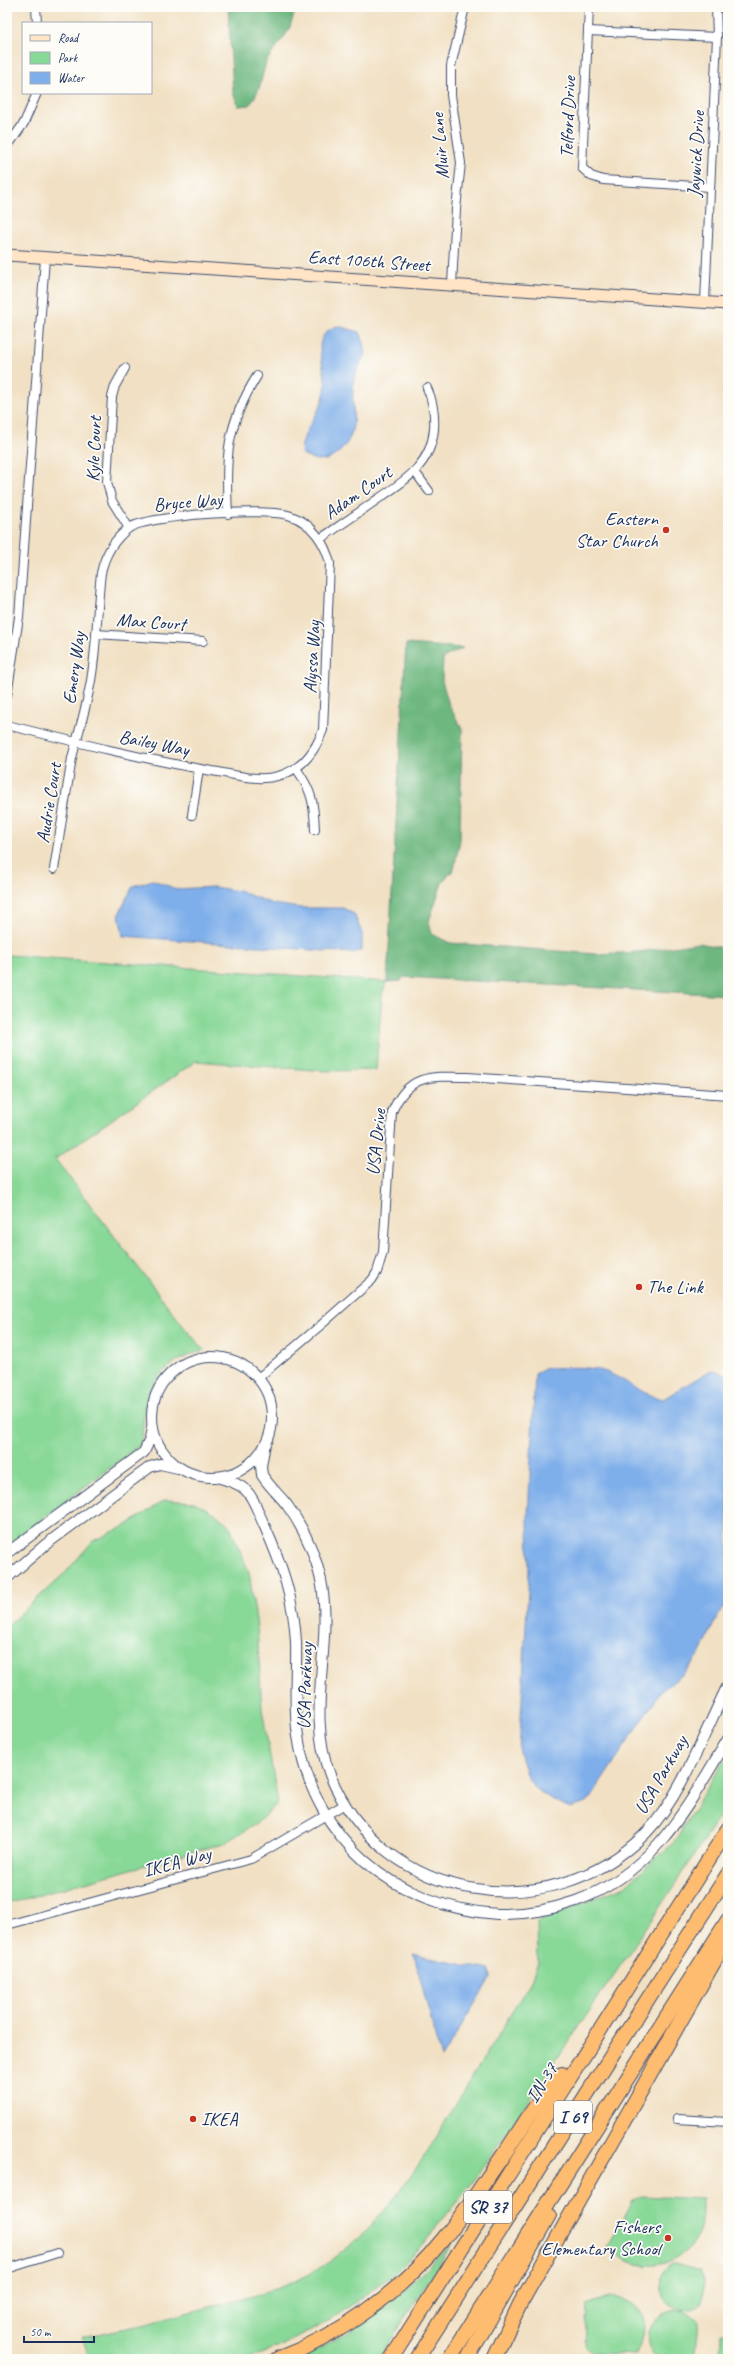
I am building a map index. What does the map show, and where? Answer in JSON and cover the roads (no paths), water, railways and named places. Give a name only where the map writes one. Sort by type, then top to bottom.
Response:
[{"type":"highway","name":"IN-37","points":[[390,2359],[583,2054],[728,1829]]},
{"type":"highway","name":"I 69","points":[[417,2359],[728,1874]]},
{"type":"highway","name":"I 69","points":[[449,2359],[728,1920]]},
{"type":"highway","points":[[494,2359],[520,2304],[728,1937]]},
{"type":"highway","points":[[277,2359],[322,2338],[350,2322],[390,2293],[418,2266],[457,2221],[557,2078],[583,2054]]},
{"type":"highway","points":[[467,2359],[546,2222],[559,2184]]},
{"type":"main road","name":"East 106th Street","points":[[7,255],[728,304]]},
{"type":"street","points":[[36,7],[37,22]]},
{"type":"street","name":"Muir Lane","points":[[452,285],[456,209],[461,163],[452,95],[451,72],[465,7]]},
{"type":"street","name":"Telford Drive","points":[[589,7],[582,168],[591,176],[603,180],[710,187]]},
{"type":"street","name":"Jaywick Drive","points":[[705,302],[717,37],[716,7]]},
{"type":"street","points":[[588,31],[717,37]]},
{"type":"street","points":[[7,147],[24,123],[37,94]]},
{"type":"street","points":[[7,695],[21,603],[45,258]]},
{"type":"street","name":"Kyle Court","points":[[125,368],[115,386],[112,397],[107,482],[112,501],[129,528]]},
{"type":"street","points":[[228,514],[226,473],[228,445],[238,412],[257,376]]},
{"type":"street","name":"Adam Court","points":[[320,539],[415,472],[424,462],[433,441],[435,418],[427,388]]},
{"type":"street","name":"Adam Court","points":[[415,472],[429,491]]},
{"type":"street","name":"Bryce Way","points":[[98,597],[104,560],[116,539],[129,528],[158,519],[260,512],[282,513],[304,522],[320,539]]},
{"type":"street","name":"Alyssa Way","points":[[296,768],[311,754],[319,742],[325,716],[330,563],[320,539]]},
{"type":"street","name":"Emery Way","points":[[76,742],[88,692],[96,634],[98,597]]},
{"type":"street","name":"Max Court","points":[[96,634],[203,641]]},
{"type":"street","name":"Bailey Way","points":[[7,725],[199,769],[264,778],[277,777],[296,768]]},
{"type":"street","name":"Audrie Court","points":[[54,869],[76,742]]},
{"type":"street","points":[[296,768],[311,793],[314,805],[315,830]]},
{"type":"street","points":[[192,816],[199,769]]},
{"type":"street","name":"USA Drive","points":[[258,1378],[357,1294],[377,1272],[382,1252],[392,1112],[397,1100],[405,1089],[416,1082],[428,1077],[468,1077],[728,1095]]},
{"type":"street","name":"USA Parkway","points":[[7,1553],[144,1452],[150,1439],[153,1411],[158,1391],[171,1374],[189,1362],[199,1359],[220,1358],[241,1364],[258,1378],[265,1388],[272,1412],[272,1425],[261,1460],[262,1475],[286,1504],[302,1528],[321,1581],[325,1629],[318,1706],[319,1733],[327,1765],[346,1804],[367,1831],[385,1849],[409,1865],[434,1878],[469,1889],[496,1892],[525,1892],[557,1886],[597,1870],[618,1857],[656,1822],[679,1785],[728,1685]]},
{"type":"street","name":"USA Parkway","points":[[153,1422],[157,1439],[163,1451],[172,1462],[188,1472]]},
{"type":"street","name":"USA Parkway","points":[[216,1477],[243,1469],[264,1449]]},
{"type":"street","name":"USA Parkway","points":[[7,1578],[45,1545],[150,1467],[160,1464],[170,1465],[201,1476],[216,1477],[240,1483],[251,1497],[286,1576],[293,1606],[295,1631],[296,1719],[298,1738],[308,1777],[326,1815],[352,1850],[373,1869],[401,1888],[424,1898],[452,1907],[489,1913],[520,1913],[547,1910],[598,1892],[647,1858],[680,1817],[728,1739]]},
{"type":"street","name":"IKEA Way","points":[[7,1925],[251,1859],[346,1804]]},
{"type":"street","points":[[677,2119],[728,2122]]},
{"type":"street","points":[[7,2269],[58,2253]]},
{"type":"water","points":[[337,326],[360,332],[365,352],[354,380],[353,421],[349,439],[343,448],[334,456],[326,460],[318,460],[309,458],[301,453],[302,444],[308,428],[320,407],[325,391],[324,372],[320,354],[322,338],[327,331]]},
{"type":"water","points":[[153,880],[176,889],[213,887],[239,891],[273,904],[300,908],[343,908],[354,914],[362,933],[362,950],[352,953],[123,936],[119,914],[133,886]]},
{"type":"water","points":[[547,1368],[592,1368],[614,1375],[647,1394],[663,1399],[711,1370],[728,1375],[728,1600],[714,1623],[701,1653],[682,1675],[662,1690],[587,1803],[570,1808],[549,1798],[536,1788],[526,1774],[519,1752],[529,1571],[528,1517],[535,1374]]},
{"type":"water","points":[[414,1955],[490,1970],[491,1977],[441,2059]]},
{"type":"place","name":"Eastern Star Church","points":[[666,530]]},
{"type":"place","name":"The Link","points":[[639,1287]]},
{"type":"place","name":"IKEA","points":[[193,2119]]},
{"type":"place","name":"Fishers Elementary School","points":[[668,2238]]}]
